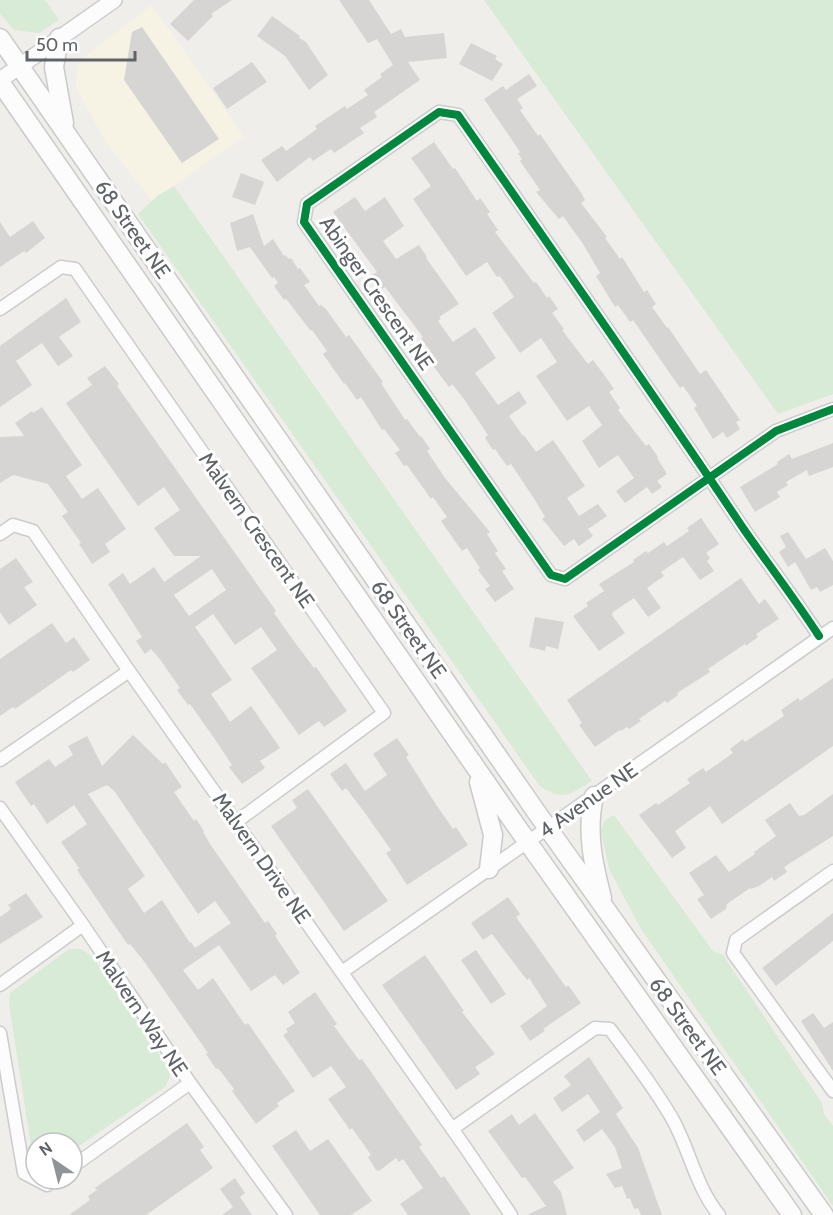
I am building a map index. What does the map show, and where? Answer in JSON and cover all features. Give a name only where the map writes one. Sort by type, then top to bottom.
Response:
[{"type":"main road","name":"68 Street NE","points":[[0,38],[605,911],[824,1215]]},
{"type":"main road","points":[[59,38],[54,68],[65,131]]},
{"type":"main road","name":"68 Street NE","points":[[0,81],[476,768],[792,1215]]},
{"type":"main road","points":[[476,768],[493,835],[489,869]]},
{"type":"main road","points":[[594,796],[589,831],[592,861],[605,911]]},
{"type":"street","points":[[0,81],[114,0]]},
{"type":"street","name":"Abinger Crescent NE","points":[[439,112],[458,115],[709,477],[565,579],[551,575],[304,222],[307,204],[439,112]]},
{"type":"street","name":"Malvern Crescent NE","points":[[0,309],[61,267],[75,269],[384,713],[236,822]]},
{"type":"street","points":[[819,636],[709,477],[776,431],[833,410]]},
{"type":"street","name":"Malvern Drive NE","points":[[0,534],[13,525],[33,531],[511,1215]]},
{"type":"street","name":"4 Avenue NE","points":[[342,972],[833,628]]},
{"type":"street","points":[[0,760],[129,671]]},
{"type":"street","name":"Malvern Way NE","points":[[0,808],[83,925],[189,1083],[286,1215]]},
{"type":"street","points":[[833,871],[736,940],[733,953],[833,1091]]},
{"type":"street","points":[[0,985],[83,925]]},
{"type":"street","points":[[452,1129],[595,1028],[610,1029],[648,1079],[674,1122],[708,1202],[718,1215]]},
{"type":"street","points":[[0,1033],[24,1173]]},
{"type":"street","points":[[84,1158],[189,1083]]},
{"type":"shaded area","points":[[152,5],[244,137],[152,201],[105,141],[76,87],[79,61]]},
{"type":"green space","points":[[0,0],[45,0],[59,20],[39,33],[14,30],[0,14]]},
{"type":"green space","points":[[484,0],[833,0],[833,394],[778,414]]},
{"type":"green space","points":[[174,186],[592,781],[578,790],[560,795],[539,785],[138,214],[157,196]]},
{"type":"green space","points":[[614,815],[713,951],[723,955],[822,1103],[824,1114],[833,1126],[833,1206],[641,929],[609,869],[601,832],[604,821]]},
{"type":"green space","points":[[69,949],[81,949],[93,957],[169,1069],[170,1076],[165,1087],[84,1143],[84,1131],[29,1131],[9,1004],[10,993]]},
{"type":"building","points":[[194,0],[232,0],[211,14],[213,16],[188,41],[170,24]]},
{"type":"building","points":[[339,0],[369,0],[391,34],[401,29],[405,37],[444,33],[447,58],[408,62],[420,80],[374,112],[377,117],[360,128],[364,133],[334,153],[331,149],[313,161],[310,157],[277,182],[261,160],[282,146],[286,151],[317,129],[315,126],[345,106],[347,109],[368,95],[364,90],[382,77],[380,74],[393,65],[377,39],[368,43]]},
{"type":"building","points":[[272,16],[306,42],[328,75],[309,90],[285,56],[257,36]]},
{"type":"building","points":[[142,27],[219,139],[182,163],[124,80],[132,32]]},
{"type":"building","points":[[471,43],[497,56],[495,59],[503,64],[492,81],[459,64]]},
{"type":"building","points":[[252,62],[267,82],[227,109],[213,88]]},
{"type":"building","points":[[529,74],[537,86],[517,99],[523,108],[520,110],[538,136],[540,134],[582,194],[585,200],[581,203],[607,237],[605,238],[620,259],[622,257],[644,292],[647,290],[656,304],[652,307],[700,374],[706,370],[740,420],[736,422],[740,429],[727,438],[723,432],[713,439],[694,408],[697,406],[683,386],[680,388],[633,320],[630,322],[618,305],[615,307],[596,276],[600,273],[583,244],[563,216],[559,219],[536,192],[540,190],[520,161],[522,159],[518,154],[520,152],[484,99],[503,86],[506,90]]},
{"type":"building","points":[[434,142],[477,201],[480,198],[490,212],[487,214],[498,230],[495,232],[534,283],[536,282],[547,298],[549,296],[558,309],[552,313],[564,329],[562,330],[588,364],[593,360],[614,389],[609,392],[620,408],[618,410],[646,446],[649,444],[658,457],[667,474],[657,481],[662,487],[652,494],[647,487],[625,503],[616,491],[634,478],[618,455],[599,468],[582,441],[602,425],[589,406],[567,421],[536,376],[557,362],[541,338],[520,353],[492,313],[514,297],[500,276],[497,277],[487,262],[466,276],[413,199],[431,186],[411,158]]},
{"type":"building","points":[[241,173],[264,182],[255,205],[232,197]]},
{"type":"building","points":[[355,197],[365,211],[385,197],[404,226],[383,241],[396,259],[419,245],[459,304],[439,317],[441,319],[438,321],[453,342],[475,327],[496,358],[475,373],[498,405],[519,391],[527,403],[509,416],[536,452],[553,440],[585,486],[567,498],[579,516],[598,504],[607,516],[588,529],[593,536],[579,546],[574,539],[564,546],[542,519],[545,517],[511,464],[507,466],[495,449],[493,450],[485,438],[488,435],[464,399],[452,384],[449,387],[428,359],[433,355],[421,338],[423,337],[385,287],[382,289],[372,275],[377,272],[333,212]]},
{"type":"building","points":[[253,214],[264,246],[273,239],[284,256],[291,258],[298,269],[300,268],[310,282],[304,285],[319,306],[326,309],[346,337],[349,335],[383,382],[381,383],[405,420],[407,419],[430,449],[427,451],[445,478],[490,532],[487,534],[498,551],[495,553],[506,569],[502,571],[514,589],[495,602],[485,589],[490,586],[478,570],[480,568],[467,548],[462,551],[441,521],[447,517],[407,465],[404,466],[395,453],[400,450],[384,429],[382,430],[361,397],[357,400],[344,384],[323,354],[327,351],[312,330],[274,286],[278,283],[274,277],[272,278],[250,247],[237,251],[230,223]]},
{"type":"building","points":[[33,221],[45,238],[26,253],[24,251],[0,267],[0,222],[10,237]]},
{"type":"building","points":[[66,298],[81,322],[59,337],[73,356],[58,366],[42,343],[16,361],[32,385],[0,407],[0,346]]},
{"type":"building","points":[[105,366],[276,611],[274,613],[347,711],[324,727],[319,721],[299,735],[251,668],[277,650],[261,627],[235,645],[213,614],[195,627],[232,680],[211,694],[230,722],[251,706],[280,748],[260,761],[265,768],[242,784],[229,767],[232,765],[214,738],[177,690],[180,688],[159,658],[151,649],[145,654],[136,641],[142,637],[108,584],[123,573],[130,584],[154,567],[164,582],[201,556],[174,556],[154,528],[180,510],[164,487],[138,506],[66,403],[92,385],[87,378]],"holes":[[[212,569],[226,590],[189,616],[174,595]]]},
{"type":"building","points":[[42,407],[82,465],[66,476],[82,499],[98,488],[126,529],[105,544],[110,552],[92,564],[79,544],[81,543],[62,516],[68,512],[48,484],[13,475],[0,483],[0,437],[24,436],[15,423]]},
{"type":"building","points":[[833,443],[833,467],[809,476],[807,470],[786,482],[788,485],[777,492],[780,497],[755,512],[740,487],[778,464],[777,462],[789,454],[792,459]]},
{"type":"building","points":[[701,518],[719,544],[706,553],[710,558],[707,561],[714,571],[700,580],[683,557],[661,572],[664,576],[647,588],[661,608],[648,617],[634,598],[613,612],[612,615],[625,633],[599,651],[573,616],[588,606],[586,603],[604,591],[599,584],[634,562],[633,560],[646,551],[648,553],[664,542],[667,546],[689,531],[687,528]]},
{"type":"building","points":[[788,532],[806,559],[825,548],[833,561],[833,585],[820,592],[817,587],[811,590],[795,562],[788,567],[779,552],[786,547],[780,536]]},
{"type":"building","points":[[16,558],[33,582],[24,587],[37,605],[9,625],[0,612],[0,569]]},
{"type":"building","points":[[741,578],[759,604],[765,599],[779,619],[756,634],[758,637],[746,646],[745,644],[708,669],[710,672],[677,693],[678,695],[667,703],[665,701],[629,729],[627,727],[620,730],[595,747],[579,725],[582,723],[567,700]]},
{"type":"building","points":[[535,617],[564,622],[558,649],[546,646],[545,651],[529,647]]},
{"type":"building","points":[[52,623],[66,643],[74,637],[90,660],[73,672],[71,670],[15,709],[13,707],[0,716],[0,659]]},
{"type":"building","points":[[833,678],[833,746],[722,824],[710,806],[675,831],[686,848],[672,858],[639,815],[690,783],[687,779],[703,768],[706,772],[733,753],[730,749],[743,739],[745,742],[784,716],[781,710],[798,698],[800,701]]},
{"type":"building","points":[[133,735],[163,764],[165,762],[182,787],[174,792],[194,821],[196,819],[210,844],[265,923],[268,921],[277,934],[275,936],[300,973],[283,985],[275,975],[251,991],[219,945],[183,970],[198,990],[213,978],[245,1025],[248,1023],[295,1091],[277,1103],[279,1106],[256,1124],[143,960],[119,932],[61,842],[87,824],[74,805],[47,824],[34,804],[31,806],[15,782],[49,759],[55,767],[73,755],[68,746],[87,736],[102,766]],"holes":[[[107,785],[115,792],[198,914],[215,901],[231,923],[195,948],[162,900],[144,913],[128,889],[145,876],[88,794]]]},
{"type":"building","points":[[397,738],[409,755],[406,757],[435,803],[453,829],[456,827],[468,845],[407,885],[386,853],[391,850],[346,788],[342,791],[330,774],[346,763],[365,791],[387,775],[373,754]]},
{"type":"building","points":[[308,789],[388,901],[344,931],[271,826],[297,808],[292,800]]},
{"type":"building","points":[[833,794],[833,836],[784,867],[787,872],[774,881],[772,877],[759,886],[750,888],[711,919],[697,899],[704,895],[689,873],[716,855],[729,872],[776,836],[765,820],[790,803],[799,816],[804,815]]},
{"type":"building","points":[[26,893],[43,917],[0,944],[0,917],[11,909],[8,905]]},
{"type":"building","points":[[508,897],[520,914],[516,917],[566,987],[568,985],[581,1003],[543,1029],[545,1031],[530,1041],[520,1026],[547,1006],[529,978],[527,980],[492,934],[483,940],[471,923]]},
{"type":"building","points":[[833,913],[833,941],[776,986],[762,968]]},
{"type":"building","points":[[476,950],[506,994],[491,1004],[461,960]]},
{"type":"building","points":[[425,955],[464,1011],[462,1012],[495,1054],[475,1067],[480,1074],[456,1090],[382,985]]},
{"type":"building","points":[[315,992],[337,1024],[334,1026],[359,1060],[362,1059],[422,1145],[419,1147],[441,1178],[444,1176],[471,1215],[408,1215],[400,1204],[423,1188],[403,1159],[399,1162],[396,1158],[379,1171],[376,1170],[368,1157],[371,1155],[328,1099],[346,1087],[331,1066],[313,1078],[283,1035],[288,1032],[286,1029],[295,1023],[288,1012]]},
{"type":"building","points":[[813,1013],[824,1028],[833,1022],[833,1071],[801,1021]]},
{"type":"building","points":[[589,1057],[623,1108],[616,1114],[638,1148],[662,1215],[641,1215],[638,1208],[634,1209],[630,1198],[627,1199],[622,1186],[615,1188],[606,1174],[622,1168],[615,1147],[602,1129],[584,1142],[576,1130],[600,1112],[588,1094],[562,1112],[553,1098],[571,1085],[564,1076]]},
{"type":"building","points":[[535,1113],[574,1168],[553,1182],[561,1192],[567,1215],[527,1215],[546,1206],[525,1177],[522,1178],[488,1131],[512,1114],[519,1125]]},
{"type":"building","points":[[187,1123],[204,1147],[200,1150],[213,1168],[146,1215],[69,1215],[90,1200],[88,1196],[97,1190],[95,1188]]},
{"type":"building","points":[[296,1130],[310,1151],[328,1139],[372,1201],[351,1215],[320,1215],[272,1146]]},
{"type":"building","points":[[235,1178],[245,1193],[240,1197],[252,1215],[222,1215],[233,1207],[220,1189]]},
{"type":"cycle path","points":[[819,636],[743,528],[708,476],[637,372],[458,115],[439,112],[307,204],[304,222],[551,575],[565,579],[776,431],[833,409]]}]
